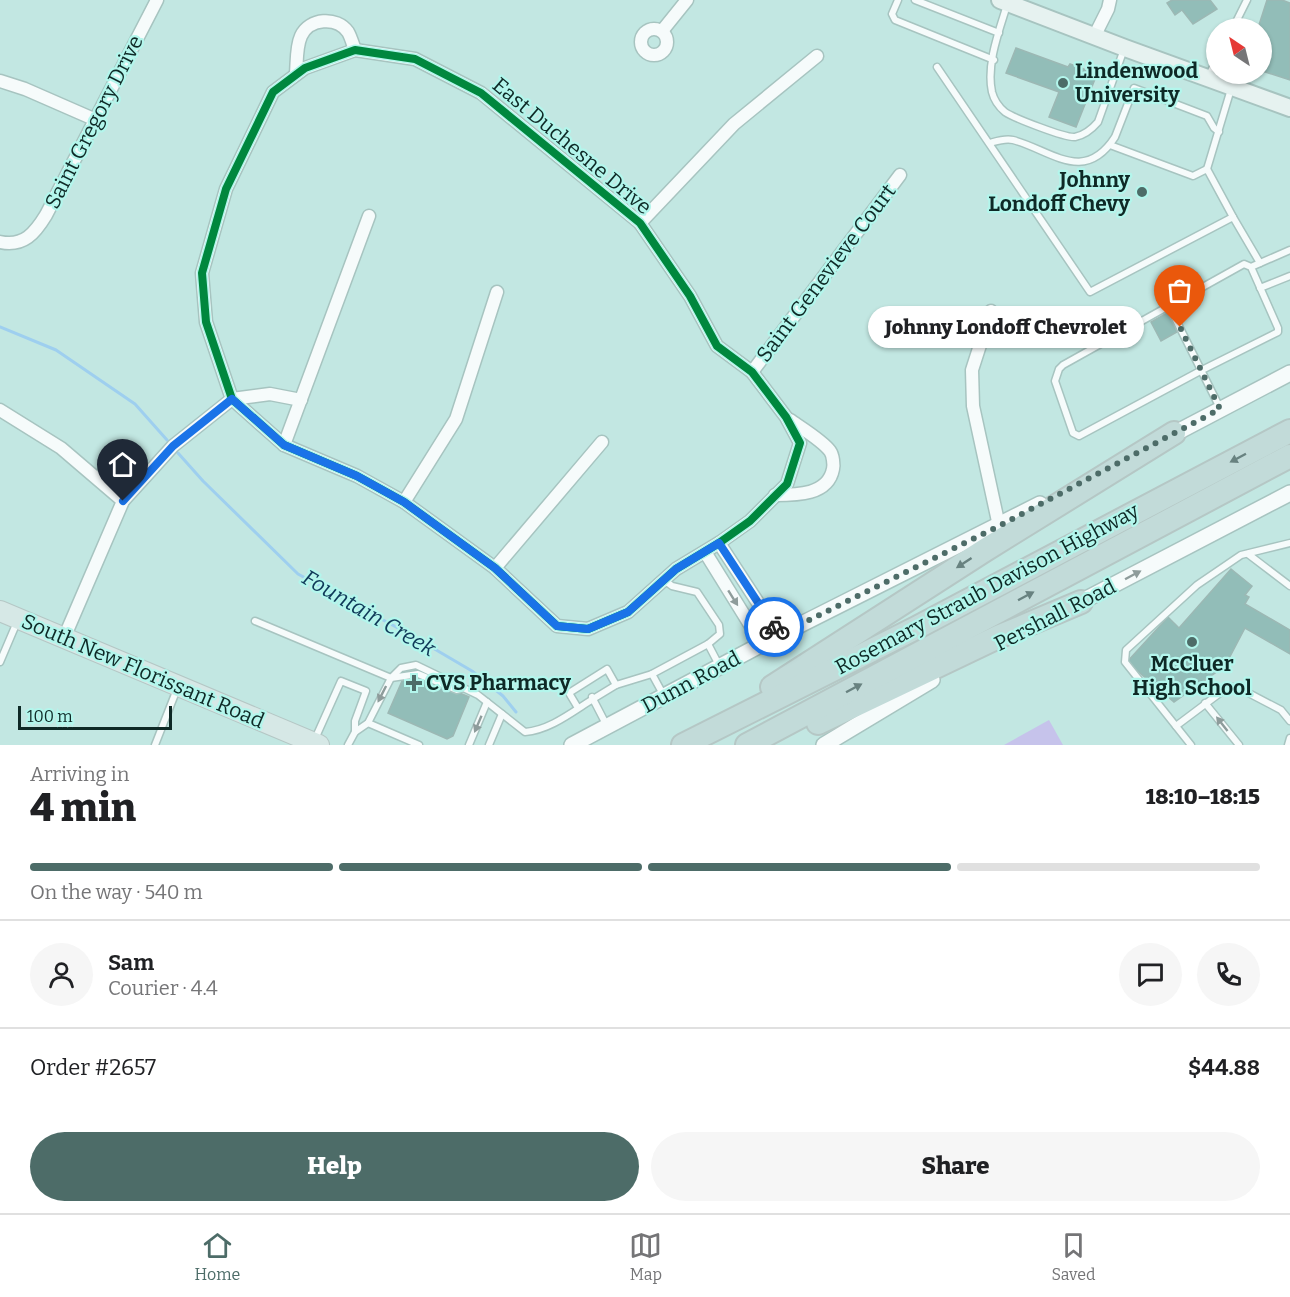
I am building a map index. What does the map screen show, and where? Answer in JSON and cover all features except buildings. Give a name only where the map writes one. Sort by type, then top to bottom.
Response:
[{"type":"highway","name":"Rosemary Straub Davison Highway","points":[[682,745],[916,628],[1290,431]]},
{"type":"highway","points":[[682,745],[985,550],[1174,433]]},
{"type":"highway","name":"Rosemary Straub Davison Highway","points":[[747,745],[1290,456]]},
{"type":"highway","points":[[774,745],[998,637],[1081,602]]},
{"type":"main road","points":[[1003,2],[1206,79]]},
{"type":"main road","points":[[1221,84],[1290,108]]},
{"type":"main road","name":"South New Florissant Road","points":[[9,615],[316,744]]},
{"type":"street","name":"Saint Gregory Drive","points":[[0,242],[24,240],[35,232],[96,120],[157,0]]},
{"type":"street","points":[[662,31],[687,0]]},
{"type":"street","points":[[1094,37],[1110,0]]},
{"type":"street","points":[[297,74],[300,39],[305,29],[312,23],[337,22],[347,32],[355,50],[305,68],[297,74],[273,92],[226,189],[202,273],[206,322],[232,399],[284,445],[357,476],[404,502],[495,568],[557,626],[588,629],[628,612],[676,569],[750,521],[787,484],[800,443],[786,417]]},
{"type":"street","name":"East Duchesne Drive","points":[[355,50],[415,58],[481,93],[640,224],[690,296],[717,346],[753,372],[786,417]]},
{"type":"street","points":[[640,224],[734,124],[817,56]]},
{"type":"street","points":[[0,81],[25,89],[96,120]]},
{"type":"street","name":"Saint Genevieve Court","points":[[753,372],[900,175]]},
{"type":"street","points":[[284,445],[369,216]]},
{"type":"street","points":[[404,502],[456,418],[497,292]]},
{"type":"street","points":[[991,311],[972,370],[973,406],[999,526]]},
{"type":"street","name":"Dunn Road","points":[[572,745],[719,666],[999,526],[1290,373]]},
{"type":"street","points":[[64,638],[123,501],[173,446],[232,399],[270,394],[301,400]]},
{"type":"street","points":[[0,410],[61,448],[123,501]]},
{"type":"street","points":[[776,495],[799,495],[820,489],[831,479],[834,466],[830,451],[786,417]]},
{"type":"street","points":[[495,568],[602,442]]},
{"type":"street","name":"Pershall Road","points":[[824,745],[910,692],[1290,493]]},
{"type":"street","points":[[719,543],[779,635]]},
{"type":"street","points":[[705,552],[762,644]]},
{"type":"lane","points":[[898,0],[892,14],[895,20],[994,60]]},
{"type":"lane","points":[[915,0],[999,33]]},
{"type":"lane","points":[[1238,18],[1247,0]]},
{"type":"lane","points":[[1003,2],[994,60],[992,91],[999,106],[1006,112],[1065,136],[1074,137],[1092,129],[1098,122],[1125,48]]},
{"type":"lane","points":[[938,67],[1090,292],[1233,217]]},
{"type":"lane","points":[[990,143],[1012,140],[1049,156],[1073,161],[1090,161],[1110,145],[1134,88],[1207,116],[1219,132]]},
{"type":"lane","points":[[1110,145],[1193,176],[1207,169],[1232,88]]},
{"type":"lane","points":[[1207,169],[1260,263]]},
{"type":"lane","points":[[1251,267],[1290,250]]},
{"type":"lane","points":[[1244,264],[1251,267],[1260,288],[1278,332],[1079,436],[1073,433],[1055,381],[1059,369],[1244,264]]},
{"type":"lane","points":[[1260,288],[1290,276]]},
{"type":"lane","points":[[1169,306],[1220,409]]},
{"type":"lane","points":[[1191,745],[1125,662],[1126,650],[1197,585],[1241,555],[1290,543]]},
{"type":"lane","points":[[1248,554],[1290,586]]},
{"type":"lane","points":[[355,732],[368,723],[390,678],[401,668],[416,665],[487,702],[525,732],[537,731],[578,708],[592,697],[616,685],[652,674],[708,644],[720,634],[719,625],[697,592],[672,586],[664,580]]},
{"type":"lane","points":[[0,662],[9,615]]},
{"type":"lane","points":[[255,621],[390,678]]},
{"type":"lane","points":[[708,644],[719,666]]},
{"type":"lane","points":[[578,708],[569,693],[608,669],[616,685]]},
{"type":"lane","points":[[652,674],[664,696]]},
{"type":"lane","points":[[316,744],[341,681],[366,691],[356,721],[355,732],[348,745]]},
{"type":"lane","points":[[155,745],[178,686]]},
{"type":"lane","points":[[1176,726],[1228,687],[1237,687],[1281,710],[1290,721]]},
{"type":"lane","points":[[592,697],[608,726]]},
{"type":"lane","points":[[469,745],[487,702]]},
{"type":"lane","points":[[1205,703],[1239,745]]},
{"type":"lane","points":[[489,745],[502,714]]},
{"type":"lane","points":[[368,723],[418,745]]},
{"type":"lane","points":[[1288,745],[1290,738]]},
{"type":"shaded area","points":[[1049,720],[1063,745],[1004,745]]},
{"type":"waterway","name":"Fountain Creek","points":[[0,327],[56,350],[135,404],[167,440]]},
{"type":"waterway","name":"Fountain Creek","points":[[178,453],[203,481],[298,574],[472,671],[503,696],[516,712]]},
{"type":"cycle path","points":[[355,50],[415,59],[481,93],[640,223],[690,296],[717,346],[752,372],[786,417],[800,443],[787,484],[750,521],[676,569],[628,612],[588,629],[557,626],[495,568],[404,502],[357,476],[284,445],[232,399],[206,322],[202,273],[226,189],[273,92],[305,68],[355,50]]},
{"type":"way so far","points":[[774,627],[779,635],[999,526],[1220,409],[1180,327]]},
{"type":"place","name":"Lindenwood University","points":[[1063,83]]},
{"type":"place","name":"Johnny Londoff Chevy","points":[[1142,192]]},
{"type":"place","name":"Johnny Londoff Chevrolet","points":[[1180,327]]},
{"type":"place","name":"McCluer High School","points":[[1192,642]]},
{"type":"place","name":"CVS Pharmacy","points":[[414,683]]},
{"type":"route","points":[[123,501],[173,446],[232,399],[284,445],[357,476],[404,502],[495,568],[557,626],[588,629],[628,612],[676,569],[719,543],[774,627]]}]
